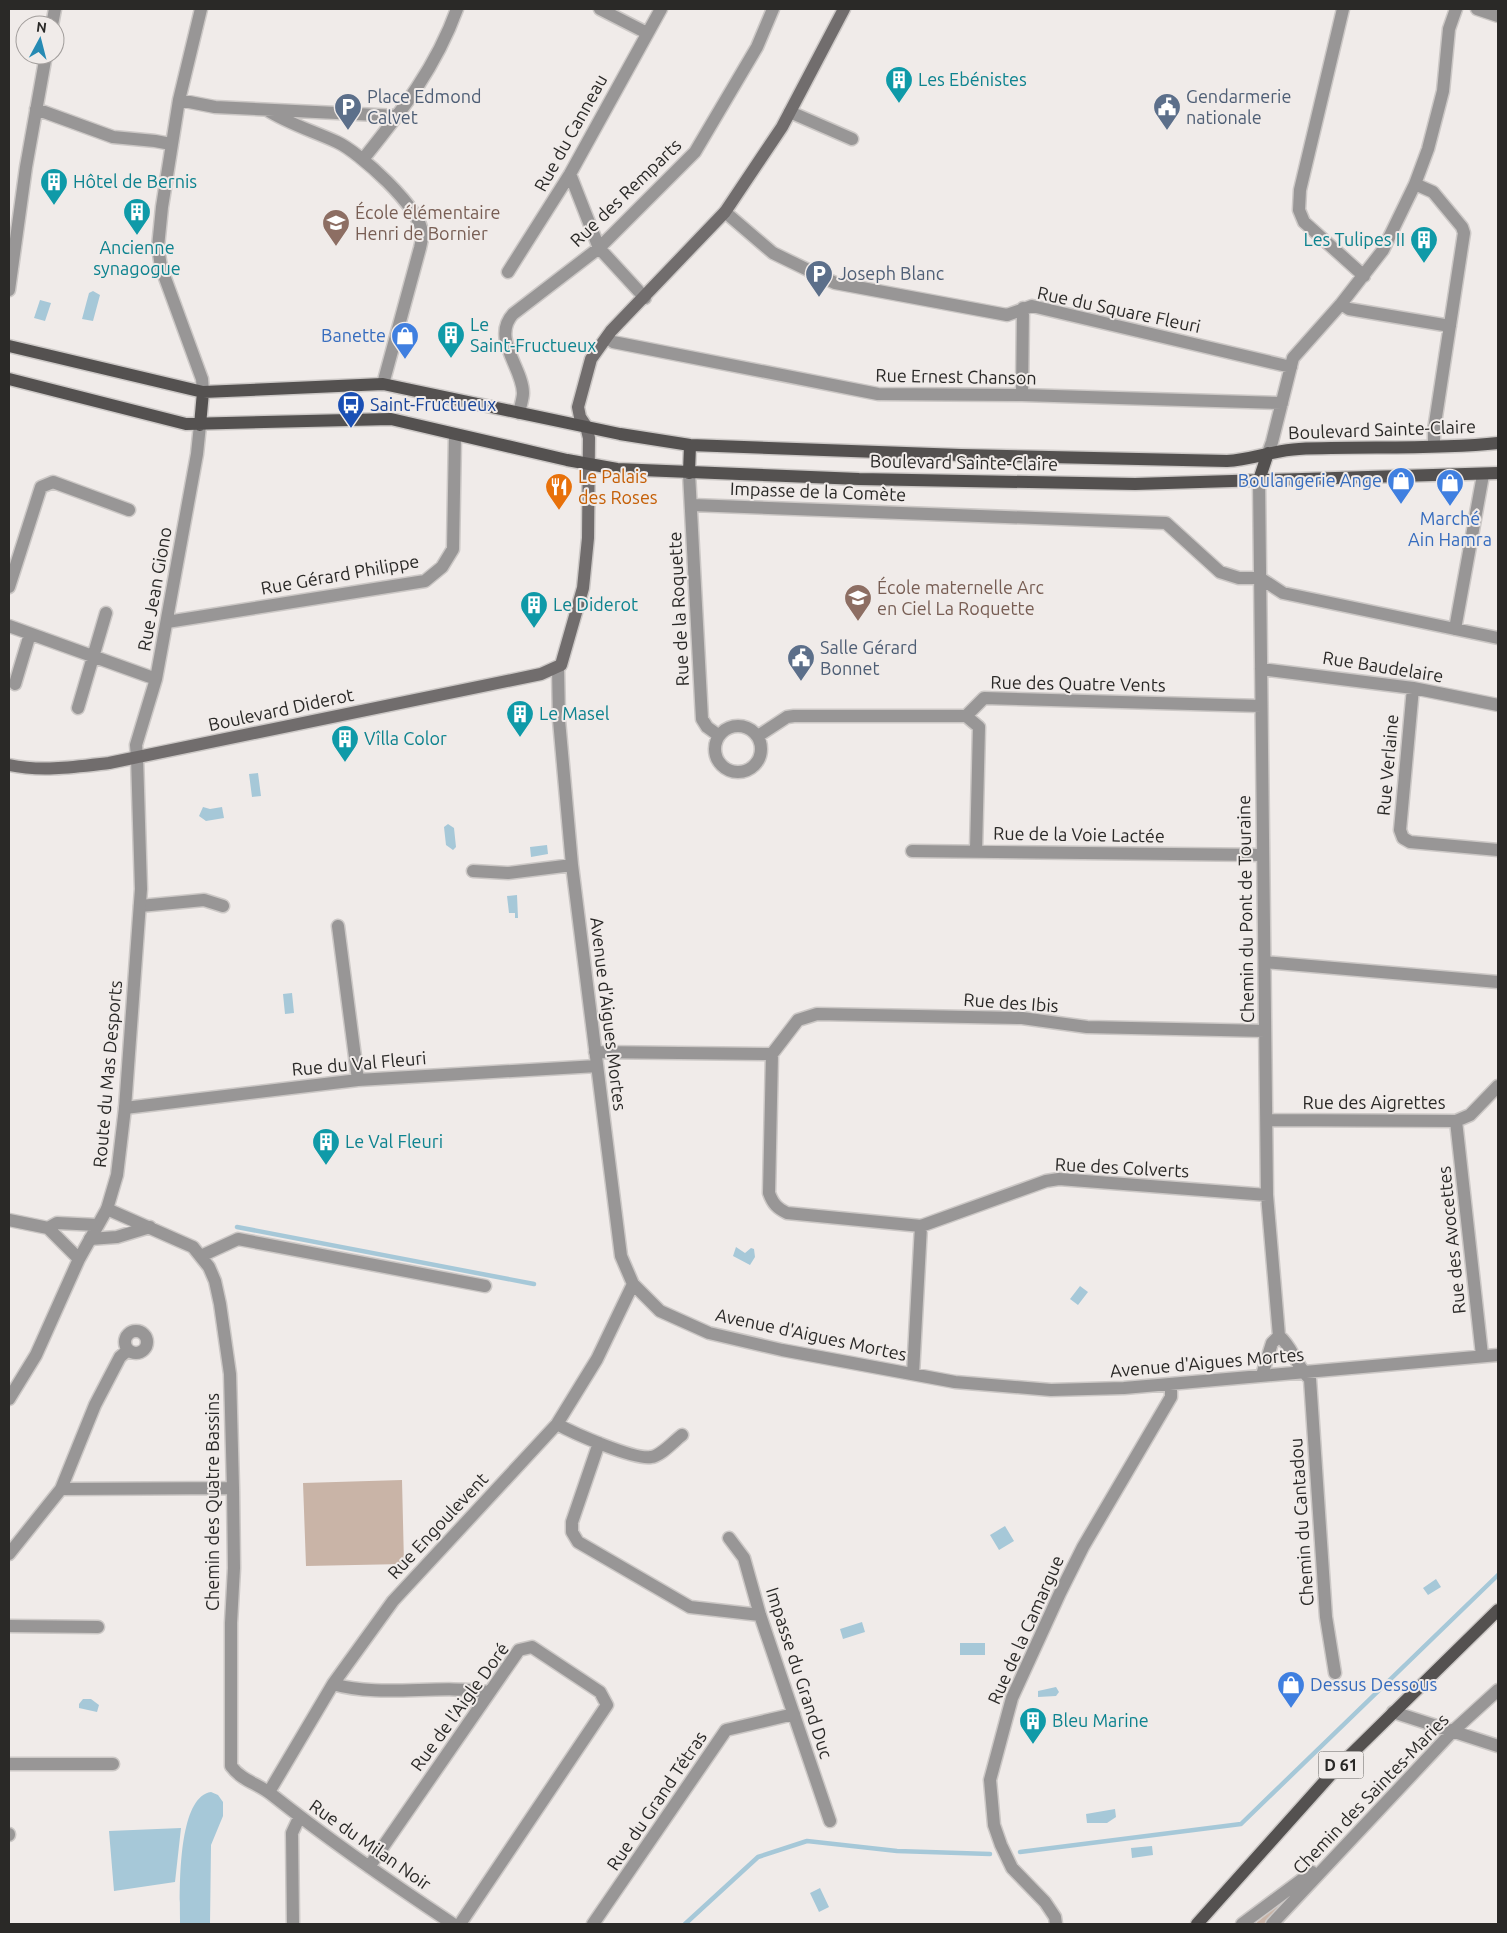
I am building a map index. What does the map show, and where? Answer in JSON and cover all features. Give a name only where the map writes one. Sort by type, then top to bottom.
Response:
[{"type":"main road","points":[[558,667],[564,658],[583,588],[588,538],[590,465],[586,426],[580,417],[578,407],[591,359],[606,337],[725,212],[790,112],[844,9]]},
{"type":"main road","name":"Boulevard Sainte-Claire","points":[[9,346],[203,392],[383,384],[519,413],[690,445],[961,455],[1239,460],[1296,449],[1434,446],[1498,442]]},
{"type":"main road","name":"Boulevard Sainte-Claire","points":[[9,379],[186,424],[391,418],[455,435],[590,465],[617,469],[689,473],[1105,483],[1239,482],[1498,473]]},
{"type":"main road","points":[[200,425],[203,392]]},
{"type":"main road","points":[[689,473],[690,445]]},
{"type":"main road","name":"Boulevard Sainte-Claire","points":[[1259,480],[1268,454]]},
{"type":"main road","points":[[1239,460],[1239,482]]},
{"type":"main road","name":"Boulevard Diderot","points":[[9,765],[24,768],[58,769],[137,757],[531,676],[558,667]]},
{"type":"main road","name":"D 61","points":[[1197,1924],[1328,1778],[1393,1712],[1497,1613]]},
{"type":"street","points":[[201,9],[179,100],[171,144],[158,247],[161,267],[202,379],[203,392]]},
{"type":"street","points":[[364,158],[398,116],[444,43],[457,9]]},
{"type":"street","points":[[600,9],[648,33]]},
{"type":"street","name":"Rue du Canneau","points":[[508,272],[570,174],[661,9]]},
{"type":"street","name":"Rue des Remparts","points":[[519,413],[523,392],[505,334],[506,321],[599,248],[695,152],[757,48],[773,9]]},
{"type":"street","points":[[1343,9],[1300,190],[1299,210],[1304,222],[1364,276]]},
{"type":"street","points":[[1268,454],[1290,367],[1297,352],[1341,304],[1383,250],[1415,184],[1428,149],[1442,91],[1450,29],[1456,9]]},
{"type":"street","points":[[1477,9],[1498,16]]},
{"type":"street","points":[[9,290],[44,65]]},
{"type":"street","points":[[179,100],[215,107],[398,116]]},
{"type":"street","points":[[36,109],[113,137],[171,144]]},
{"type":"street","points":[[267,110],[284,121],[338,142],[364,158],[407,203],[422,231],[420,248],[383,384]]},
{"type":"street","points":[[790,112],[852,139]]},
{"type":"street","points":[[570,174],[599,248],[645,298]]},
{"type":"street","points":[[1415,184],[1434,192],[1462,227],[1464,233],[1434,430],[1434,446]]},
{"type":"street","name":"Rue du Square Fleuri","points":[[725,212],[773,253],[835,283],[1007,315],[1032,306],[1290,367]]},
{"type":"street","points":[[1341,304],[1349,310],[1450,326]]},
{"type":"street","points":[[1022,395],[1023,308]]},
{"type":"street","name":"Rue Ernest Chanson","points":[[606,337],[613,342],[878,394],[1022,395],[1282,403]]},
{"type":"street","name":"Rue Jean Giono","points":[[137,757],[136,745],[156,679],[167,622],[197,454],[200,425]]},
{"type":"street","name":"Rue Gérard Philippe","points":[[167,622],[425,581],[442,568],[453,549],[455,435]]},
{"type":"street","name":"Rue de la Roquette","points":[[689,473],[702,719],[707,727],[718,735]]},
{"type":"street","points":[[1455,629],[1483,475]]},
{"type":"street","name":"Chemin du Pont de Touraine","points":[[1259,480],[1268,1195],[1279,1336]]},
{"type":"street","points":[[9,587],[14,552],[41,487],[52,482],[129,510]]},
{"type":"street","name":"Impasse de la Comète","points":[[692,505],[1166,522],[1220,572],[1239,578],[1260,578]]},
{"type":"street","points":[[1260,578],[1283,593],[1498,638]]},
{"type":"street","points":[[78,708],[106,613]]},
{"type":"street","points":[[9,626],[156,679]]},
{"type":"street","points":[[15,684],[30,634]]},
{"type":"street","name":"Avenue d'Aigues Mortes","points":[[558,667],[559,720],[572,865],[621,1256],[633,1284],[660,1311],[709,1333],[782,1350],[955,1382],[1051,1390],[1124,1388],[1498,1355]]},
{"type":"street","name":"Rue Baudelaire","points":[[1261,669],[1413,688],[1498,704]]},
{"type":"street","name":"Rue Verlaine","points":[[1413,688],[1400,830],[1403,838],[1410,842],[1498,850]]},
{"type":"street","name":"Rue des Quatre Vents","points":[[966,716],[984,698],[1261,706]]},
{"type":"street","points":[[758,736],[788,717],[794,716],[966,716]]},
{"type":"street","name":"Rue de la Voie Lactée","points":[[966,716],[979,727],[976,851],[1263,855]]},
{"type":"street","points":[[735,726],[748,728],[758,736],[761,750],[757,762],[747,770],[734,772],[725,768],[718,761],[714,748],[718,735],[735,726]]},
{"type":"street","name":"Route du Mas Desports","points":[[9,1399],[36,1355],[79,1259],[107,1209],[117,1175],[125,1108],[140,906],[137,757]]},
{"type":"street","points":[[912,851],[976,851]]},
{"type":"street","points":[[473,871],[508,873],[572,865]]},
{"type":"street","points":[[140,906],[204,900],[222,906]]},
{"type":"street","points":[[338,926],[358,1080]]},
{"type":"street","points":[[1265,962],[1498,982]]},
{"type":"street","name":"Rue des Ibis","points":[[772,1054],[798,1020],[816,1014],[1022,1018],[1087,1027],[1265,1031]]},
{"type":"street","points":[[595,1052],[772,1054],[770,1193],[772,1203],[787,1213],[921,1226],[913,1374]]},
{"type":"street","name":"Rue du Val Fleuri","points":[[125,1108],[358,1080],[597,1066]]},
{"type":"street","name":"Rue des Aigrettes","points":[[1267,1120],[1456,1121],[1470,1115],[1498,1086]]},
{"type":"street","name":"Rue des Avocettes","points":[[1456,1121],[1482,1356]]},
{"type":"street","name":"Rue des Colverts","points":[[921,1226],[1046,1180],[1059,1179],[1268,1195]]},
{"type":"street","name":"Chemin des Quatre Bassins","points":[[107,1209],[188,1244],[201,1256],[215,1281],[225,1330],[230,1374],[234,1568],[231,1623],[231,1766],[245,1780],[269,1792]]},
{"type":"street","points":[[9,1220],[48,1228],[79,1259]]},
{"type":"street","points":[[48,1228],[57,1223],[97,1225]]},
{"type":"street","points":[[90,1238],[117,1237],[150,1227]]},
{"type":"street","points":[[201,1256],[238,1239],[485,1286]]},
{"type":"street","name":"Rue Engoulevent","points":[[269,1792],[333,1684],[392,1601],[556,1424],[597,1359],[633,1284]]},
{"type":"street","points":[[1262,1375],[1272,1343],[1279,1336],[1287,1343],[1302,1372]]},
{"type":"street","points":[[9,1554],[61,1489],[96,1405],[120,1357],[128,1350]]},
{"type":"street","name":"Chemin du Cantadou","points":[[1302,1372],[1310,1380],[1326,1617],[1335,1673]]},
{"type":"street","name":"Rue de la Camargue","points":[[1056,1924],[1055,1917],[1045,1902],[1012,1868],[1001,1845],[994,1825],[990,1780],[1012,1698],[1083,1546],[1171,1397],[1171,1384]]},
{"type":"street","points":[[556,1424],[600,1444],[642,1458],[653,1457],[682,1435]]},
{"type":"street","points":[[600,1444],[572,1522],[572,1532],[578,1542],[690,1607],[760,1615]]},
{"type":"street","points":[[61,1489],[233,1488]]},
{"type":"street","name":"Impasse du Grand Duc","points":[[729,1538],[744,1558],[760,1615],[830,1821]]},
{"type":"street","points":[[9,1626],[98,1626]]},
{"type":"street","name":"Rue de l'Aigle Doré","points":[[369,1867],[488,1692],[519,1650],[532,1647],[600,1692],[607,1706],[460,1924]]},
{"type":"street","points":[[333,1684],[351,1689],[464,1688],[488,1692]]},
{"type":"street","name":"Chemin des Saintes-Maries","points":[[1272,1924],[1453,1731],[1498,1690]]},
{"type":"street","points":[[1393,1712],[1498,1746]]},
{"type":"street","name":"Rue du Grand Tétras","points":[[593,1924],[726,1730],[794,1714]]},
{"type":"street","points":[[9,1764],[113,1764]]},
{"type":"street","name":"Rue du Milan Noir","points":[[269,1792],[299,1818],[454,1924]]},
{"type":"street","points":[[293,1924],[292,1833],[299,1818]]},
{"type":"street","points":[[1242,1924],[1338,1853]]},
{"type":"shaded area","points":[[402,1480],[404,1564],[306,1566],[303,1483]]},
{"type":"shaded area","points":[[1297,1889],[1266,1924],[1255,1924]]},
{"type":"water","points":[[93,291],[100,295],[93,321],[82,319],[89,293]]},
{"type":"water","points":[[40,300],[51,303],[45,321],[34,318]]},
{"type":"water","points":[[258,773],[261,796],[252,797],[249,774]]},
{"type":"water","points":[[203,807],[210,809],[222,807],[224,818],[206,821],[199,816]]},
{"type":"water","points":[[448,824],[454,828],[456,847],[453,850],[446,845],[444,827]]},
{"type":"water","points":[[547,845],[548,854],[531,857],[530,847]]},
{"type":"water","points":[[517,895],[518,918],[515,918],[515,913],[509,913],[507,896]]},
{"type":"water","points":[[292,993],[294,1013],[285,1014],[283,994]]},
{"type":"water","points":[[736,1247],[745,1253],[751,1248],[754,1249],[755,1257],[750,1265],[733,1256]]},
{"type":"water","points":[[1080,1286],[1088,1292],[1078,1305],[1070,1299]]},
{"type":"water","points":[[1005,1526],[1014,1541],[999,1550],[990,1535]]},
{"type":"water","points":[[1436,1579],[1441,1587],[1428,1595],[1423,1588]]},
{"type":"water","points":[[862,1622],[865,1632],[843,1639],[840,1629]]},
{"type":"water","points":[[960,1643],[985,1643],[985,1655],[960,1655]]},
{"type":"water","points":[[1056,1687],[1059,1692],[1056,1696],[1038,1697],[1038,1691]]},
{"type":"water","points":[[83,1699],[91,1699],[99,1705],[97,1712],[79,1708],[79,1704]]},
{"type":"water","points":[[211,1792],[218,1795],[223,1802],[223,1816],[211,1845],[210,1924],[180,1924],[182,1850],[186,1829],[191,1811],[200,1798]]},
{"type":"water","points":[[1115,1809],[1116,1817],[1107,1823],[1087,1823],[1086,1814]]},
{"type":"water","points":[[181,1828],[175,1882],[114,1891],[109,1831]]},
{"type":"water","points":[[1152,1846],[1153,1855],[1132,1858],[1131,1848]]},
{"type":"water","points":[[820,1888],[829,1907],[819,1912],[810,1893]]},
{"type":"waterway","points":[[237,1227],[534,1284]]},
{"type":"waterway","points":[[1020,1852],[1241,1824],[1498,1575]]},
{"type":"waterway","points":[[685,1924],[758,1857],[807,1841],[897,1851],[990,1854]]},
{"type":"place","name":"Les Ebénistes","points":[[899,104]]},
{"type":"place","name":"Place Edmond Calvet","points":[[348,131]]},
{"type":"place","name":"Gendarmerie nationale","points":[[1167,131]]},
{"type":"place","name":"Hôtel de Bernis","points":[[54,206]]},
{"type":"place","name":"Ancienne synagogue","points":[[137,236]]},
{"type":"place","name":"École élémentaire Henri de Bornier","points":[[336,247]]},
{"type":"place","name":"Les Tulipes II","points":[[1424,264]]},
{"type":"place","name":"Joseph Blanc","points":[[819,298]]},
{"type":"place","name":"Le Saint-Fructueux","points":[[451,359]]},
{"type":"place","name":"Banette","points":[[405,360]]},
{"type":"place","name":"Saint-Fructueux","points":[[351,429]]},
{"type":"place","name":"Boulangerie Ange","points":[[1401,505]]},
{"type":"place","name":"Marché Ain Hamra","points":[[1450,507]]},
{"type":"place","name":"Le Palais des Roses","points":[[559,511]]},
{"type":"place","name":"École maternelle Arc en Ciel La Roquette","points":[[858,622]]},
{"type":"place","name":"Le Diderot","points":[[534,629]]},
{"type":"place","name":"Salle Gérard Bonnet","points":[[801,682]]},
{"type":"place","name":"Le Masel","points":[[520,738]]},
{"type":"place","name":"Vîlla Color","points":[[345,763]]},
{"type":"place","name":"Le Val Fleuri","points":[[326,1166]]},
{"type":"place","name":"Dessus Dessous","points":[[1291,1709]]},
{"type":"place","name":"Bleu Marine","points":[[1033,1745]]}]
